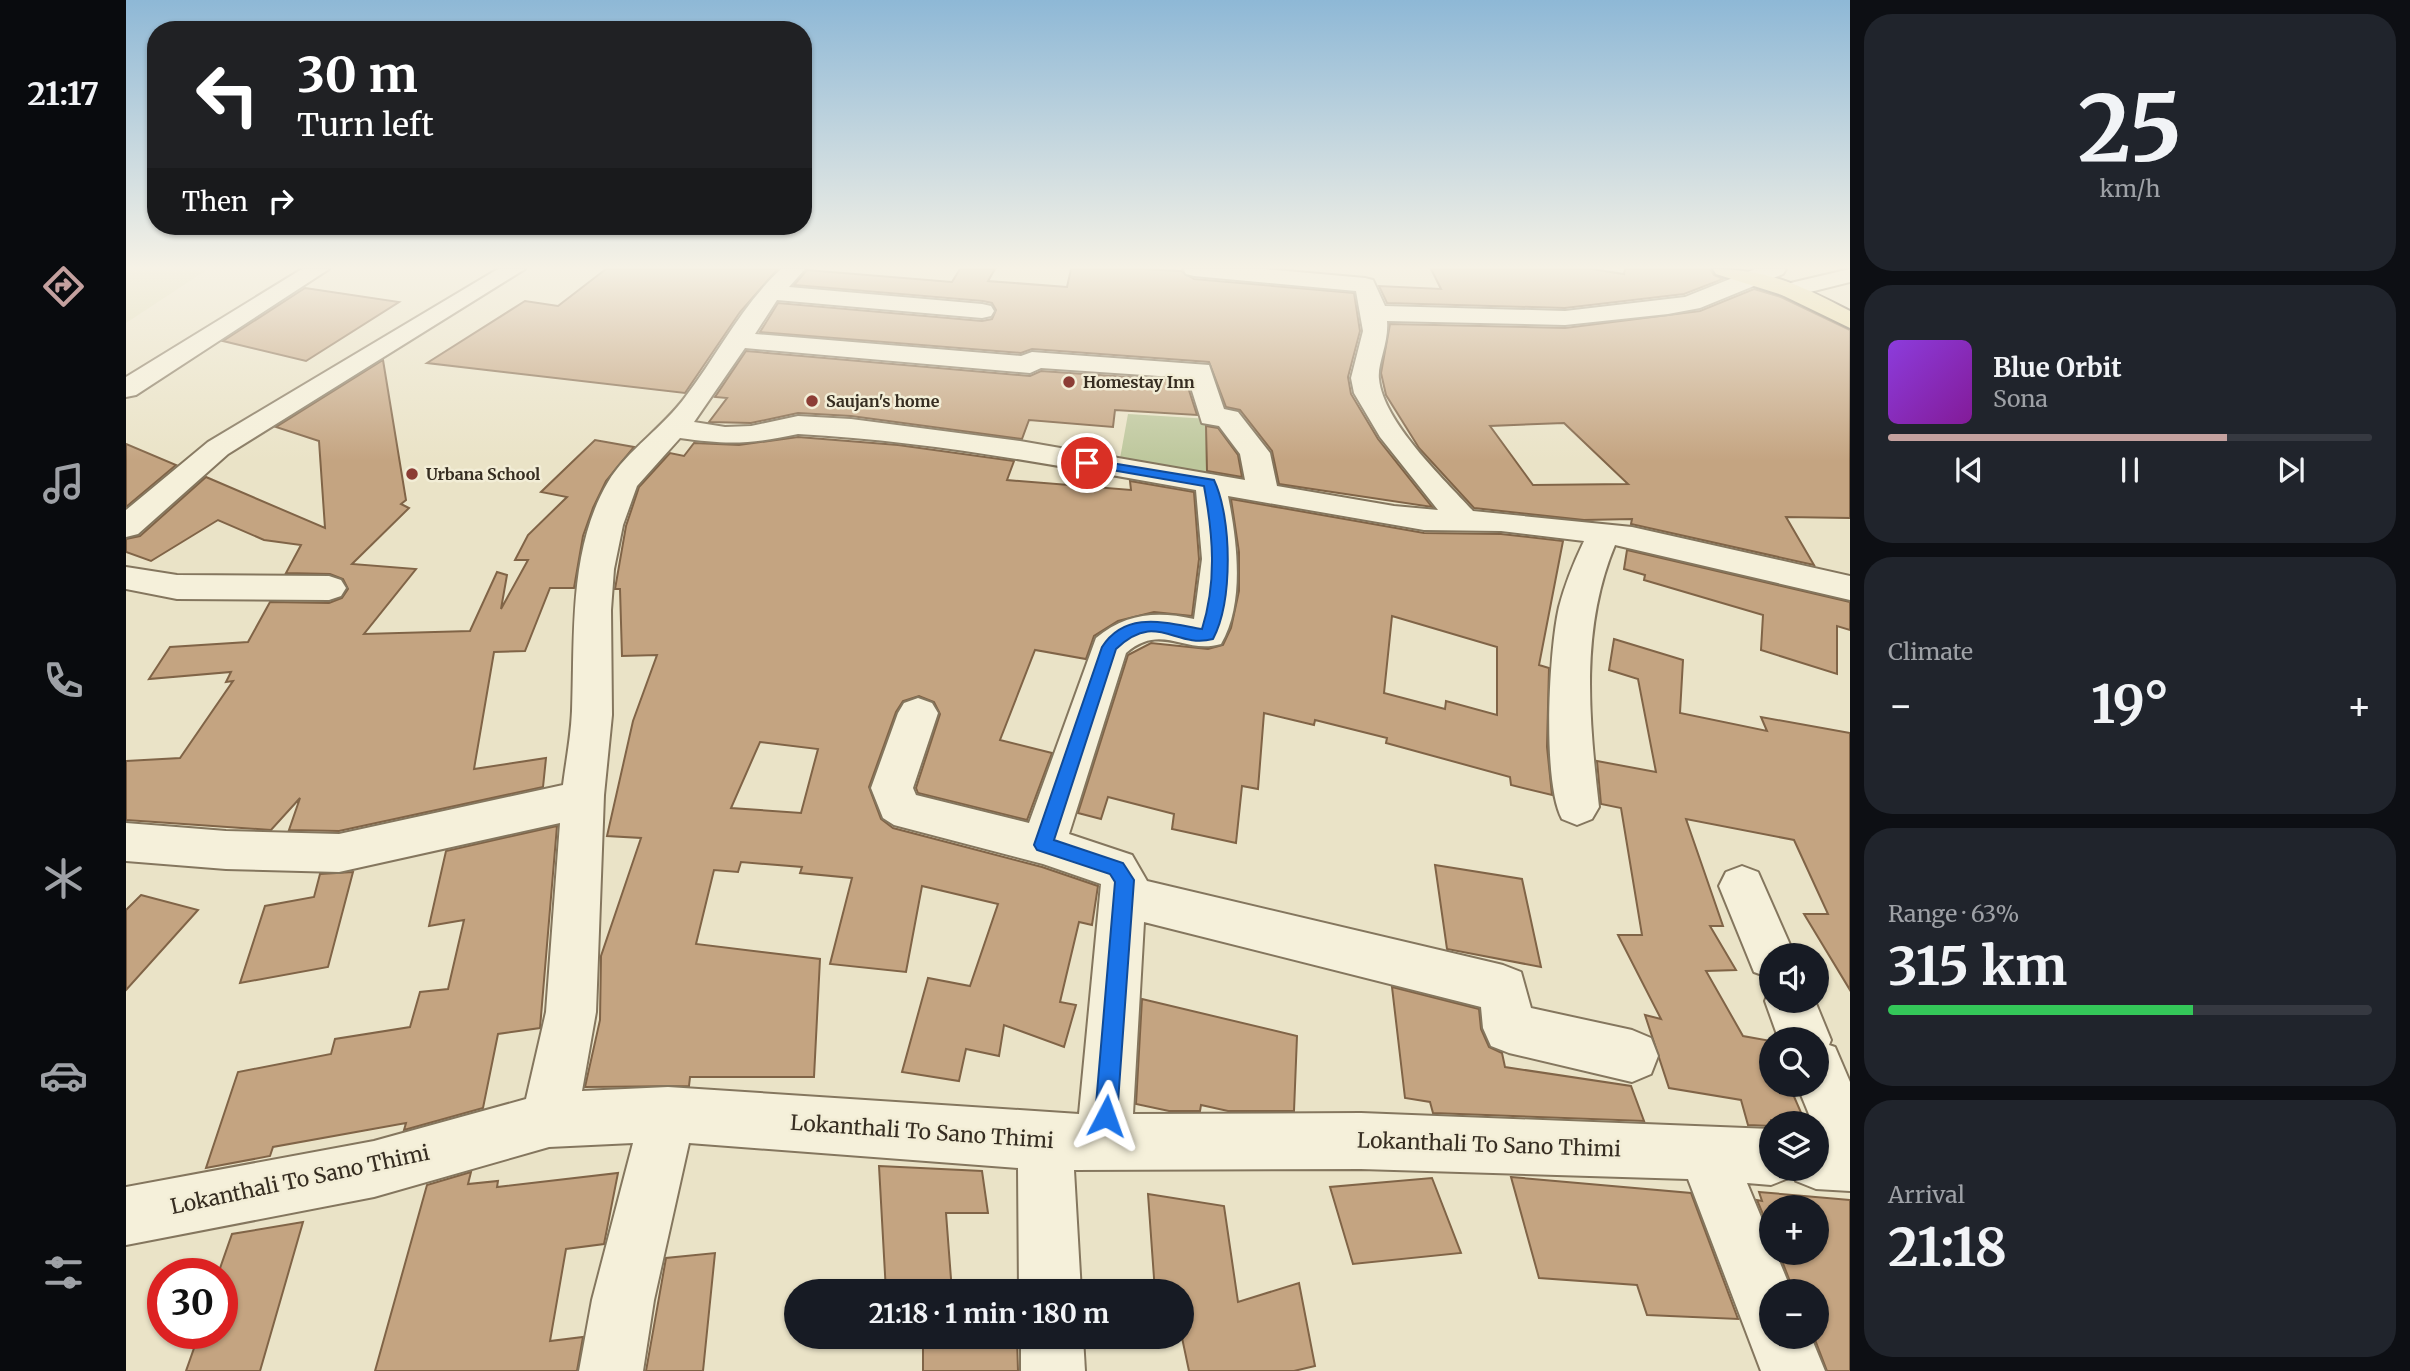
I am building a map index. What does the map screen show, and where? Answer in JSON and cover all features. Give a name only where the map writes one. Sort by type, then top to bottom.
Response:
[{"type":"street","points":[[126,389],[216,333]]},
{"type":"street","points":[[126,527],[218,448],[408,333]]},
{"type":"street","points":[[549,1121],[571,1012],[583,795],[592,715],[593,610],[607,525],[622,484],[695,404],[744,333]]},
{"type":"street","points":[[1374,333],[1374,346],[1365,379],[1370,395],[1382,419],[1410,458],[1465,522]]},
{"type":"street","points":[[739,340],[1030,365],[1032,360],[1200,371],[1212,417],[1228,418],[1255,453],[1263,492]]},
{"type":"street","points":[[674,428],[725,436],[751,435],[798,425],[851,428],[1020,450],[1394,516],[1465,522],[1501,521],[1604,533],[1850,588]]},
{"type":"street","points":[[1043,845],[1109,647],[1125,632],[1146,625],[1208,635],[1217,602],[1220,577],[1220,537],[1210,483]]},
{"type":"street","points":[[1577,807],[1571,687],[1575,618],[1587,573],[1604,533]]},
{"type":"street","points":[[126,578],[177,587],[329,588]]},
{"type":"street","points":[[918,713],[892,788],[898,806],[909,812],[1043,845],[1116,869],[1124,880],[1104,1143]]},
{"type":"street","points":[[126,842],[226,850],[339,853],[557,806],[583,795]]},
{"type":"street","points":[[1742,886],[1766,943]]},
{"type":"street","points":[[1123,896],[1503,989],[1509,1028],[1632,1056]]},
{"type":"street","points":[[1829,1097],[1850,1147]]},
{"type":"street","points":[[611,1371],[624,1300],[668,1114]]},
{"type":"street","name":"Lokanthali To Sano Thimi","points":[[126,1216],[374,1169],[549,1121],[668,1114],[1045,1142],[1361,1141],[1759,1156]]},
{"type":"street","points":[[1045,1142],[1050,1279]]},
{"type":"street","points":[[1706,1152],[1759,1286]]},
{"type":"street","points":[[1829,1162],[1850,1163]]},
{"type":"street","points":[[1052,1349],[1053,1371]]},
{"type":"street","points":[[1784,1349],[1793,1371]]},
{"type":"green space","points":[[1128,414],[1226,420],[1251,453],[1206,447],[1207,477],[1119,464]]},
{"type":"building","points":[[235,333],[350,333],[306,361],[223,341]]},
{"type":"building","points":[[474,333],[726,333],[685,393],[427,363]]},
{"type":"building","points":[[772,333],[1359,333],[1348,377],[1351,394],[1378,439],[1432,507],[1279,484],[1272,451],[1240,410],[1226,407],[1209,362],[1032,349],[1021,353]]},
{"type":"building","points":[[1388,333],[1850,333],[1850,518],[1786,517],[1814,565],[1631,524],[1632,519],[1584,520],[1474,508],[1419,448],[1386,395],[1381,373]],"holes":[[[1564,423],[1628,484],[1533,485],[1490,426]]]},
{"type":"building","points":[[746,351],[1030,376],[1041,371],[1186,381],[1197,415],[1115,410],[1113,427],[1029,420],[1022,439],[851,416],[798,413],[751,423],[709,422],[727,398],[715,397]]},
{"type":"building","points":[[383,360],[406,500],[401,504],[409,508],[352,564],[416,569],[364,634],[470,631],[497,572],[507,575],[501,609],[528,560],[515,560],[528,535],[567,497],[541,492],[595,440],[634,447],[606,481],[593,508],[583,536],[574,588],[550,588],[525,651],[494,652],[474,769],[546,758],[543,787],[339,831],[289,830],[300,798],[271,830],[126,820],[126,761],[180,758],[233,681],[226,682],[231,672],[149,679],[170,647],[248,642],[270,602],[329,603],[342,598],[348,589],[343,579],[330,574],[286,573],[301,545],[264,540],[218,520],[151,561],[126,552],[126,539],[140,536],[206,477],[325,528],[319,441],[276,427]]},
{"type":"building","points":[[1206,426],[1218,428],[1238,455],[1242,477],[1207,471]]},
{"type":"building","points":[[798,437],[898,445],[1014,461],[1007,480],[1131,490],[1130,481],[1194,492],[1199,559],[1192,616],[1154,612],[1118,621],[1094,636],[1086,659],[1035,650],[1000,740],[1052,753],[1027,820],[918,793],[916,788],[940,714],[934,702],[919,696],[903,701],[896,712],[869,787],[881,819],[893,828],[1042,867],[1098,886],[1092,925],[1079,922],[1060,1002],[1076,1005],[1064,1047],[1004,1025],[999,1056],[966,1049],[959,1081],[902,1072],[928,978],[970,986],[998,904],[922,886],[906,972],[830,964],[852,878],[800,873],[802,867],[741,862],[738,872],[714,870],[696,944],[820,959],[814,1077],[690,1077],[689,1086],[585,1087],[600,1020],[601,956],[641,838],[607,836],[633,721],[657,655],[622,656],[620,589],[615,589],[626,526],[639,487],[670,453],[684,456],[694,443],[739,445]],"holes":[[[760,742],[818,749],[801,813],[731,808]]]},
{"type":"building","points":[[126,444],[176,465],[126,507]]},
{"type":"building","points":[[1231,499],[1424,533],[1501,534],[1563,541],[1539,665],[1549,668],[1547,747],[1552,795],[1511,785],[1510,777],[1386,743],[1387,738],[1315,720],[1314,725],[1264,713],[1258,789],[1242,786],[1236,843],[1172,829],[1174,814],[1108,797],[1101,819],[1078,813],[1128,655],[1151,643],[1208,649],[1223,645],[1231,628],[1239,591],[1239,552]],"holes":[[[1392,616],[1497,647],[1497,715],[1446,701],[1445,709],[1384,693]]]},
{"type":"building","points":[[1627,550],[1850,602],[1850,630],[1837,626],[1837,674],[1761,650],[1763,615],[1644,580],[1645,575],[1624,569]]},
{"type":"building","points":[[1614,639],[1683,660],[1680,713],[1767,731],[1761,717],[1850,733],[1850,990],[1829,955],[1829,943],[1822,943],[1804,914],[1828,914],[1794,840],[1686,819],[1723,926],[1710,926],[1736,970],[1706,971],[1743,1036],[1759,1039],[1759,1097],[1794,1097],[1800,1111],[1759,1111],[1759,1125],[1748,1125],[1741,1100],[1669,1088],[1645,1015],[1661,1019],[1618,935],[1642,935],[1621,808],[1601,804],[1597,761],[1656,772],[1638,679],[1609,670]]},
{"type":"building","points":[[557,826],[540,1028],[498,1034],[483,1108],[404,1130],[406,1123],[273,1147],[270,1156],[206,1168],[238,1072],[331,1054],[335,1039],[410,1027],[420,992],[448,989],[464,920],[429,926],[446,851]]},
{"type":"building","points":[[1435,865],[1522,879],[1541,967],[1447,949]]},
{"type":"building","points":[[353,872],[328,967],[240,983],[265,906],[314,897],[320,874]]},
{"type":"building","points":[[141,895],[198,910],[126,990],[126,910]]},
{"type":"building","points":[[1392,987],[1479,1009],[1481,1029],[1489,1047],[1502,1053],[1505,1067],[1631,1086],[1644,1121],[1433,1113],[1430,1102],[1405,1098]]},
{"type":"building","points":[[1142,999],[1297,1036],[1294,1111],[1228,1111],[1201,1105],[1200,1111],[1169,1111],[1136,1104]]},
{"type":"building","points":[[879,1166],[982,1171],[988,1213],[946,1213],[951,1279],[885,1279]]},
{"type":"building","points":[[471,1172],[468,1184],[498,1181],[497,1187],[618,1173],[604,1244],[566,1249],[550,1341],[583,1337],[577,1371],[375,1371],[427,1185]]},
{"type":"building","points":[[1511,1177],[1691,1193],[1738,1319],[1647,1315],[1637,1285],[1539,1278]]},
{"type":"building","points":[[1432,1178],[1461,1253],[1353,1264],[1330,1187]]},
{"type":"building","points":[[1759,1192],[1793,1195],[1760,1195]]},
{"type":"building","points":[[1148,1194],[1224,1206],[1238,1302],[1299,1283],[1315,1366],[1294,1371],[1189,1371],[1184,1349],[1194,1349],[1194,1279],[1154,1279]]},
{"type":"building","points":[[1829,1198],[1850,1200],[1850,1371],[1827,1371],[1819,1349],[1829,1349],[1829,1279],[1789,1279],[1784,1265],[1829,1265]]},
{"type":"building","points":[[303,1222],[260,1371],[186,1371],[194,1349],[238,1349],[238,1258],[224,1258],[232,1234]]},
{"type":"building","points":[[715,1253],[703,1371],[646,1371],[666,1258]]},
{"type":"building","points":[[923,1349],[1017,1349],[1018,1371],[923,1371]]},
{"type":"place","name":"Homestay Inn","points":[[1069,382]]},
{"type":"place","name":"Saujan's home","points":[[812,401]]},
{"type":"place","name":"Urbana School","points":[[412,474]]},
{"type":"route","points":[[1087,463],[1210,483],[1220,537],[1217,602],[1208,635],[1146,625],[1125,632],[1109,647],[1043,845],[1116,869],[1124,880],[1106,1116]]}]
